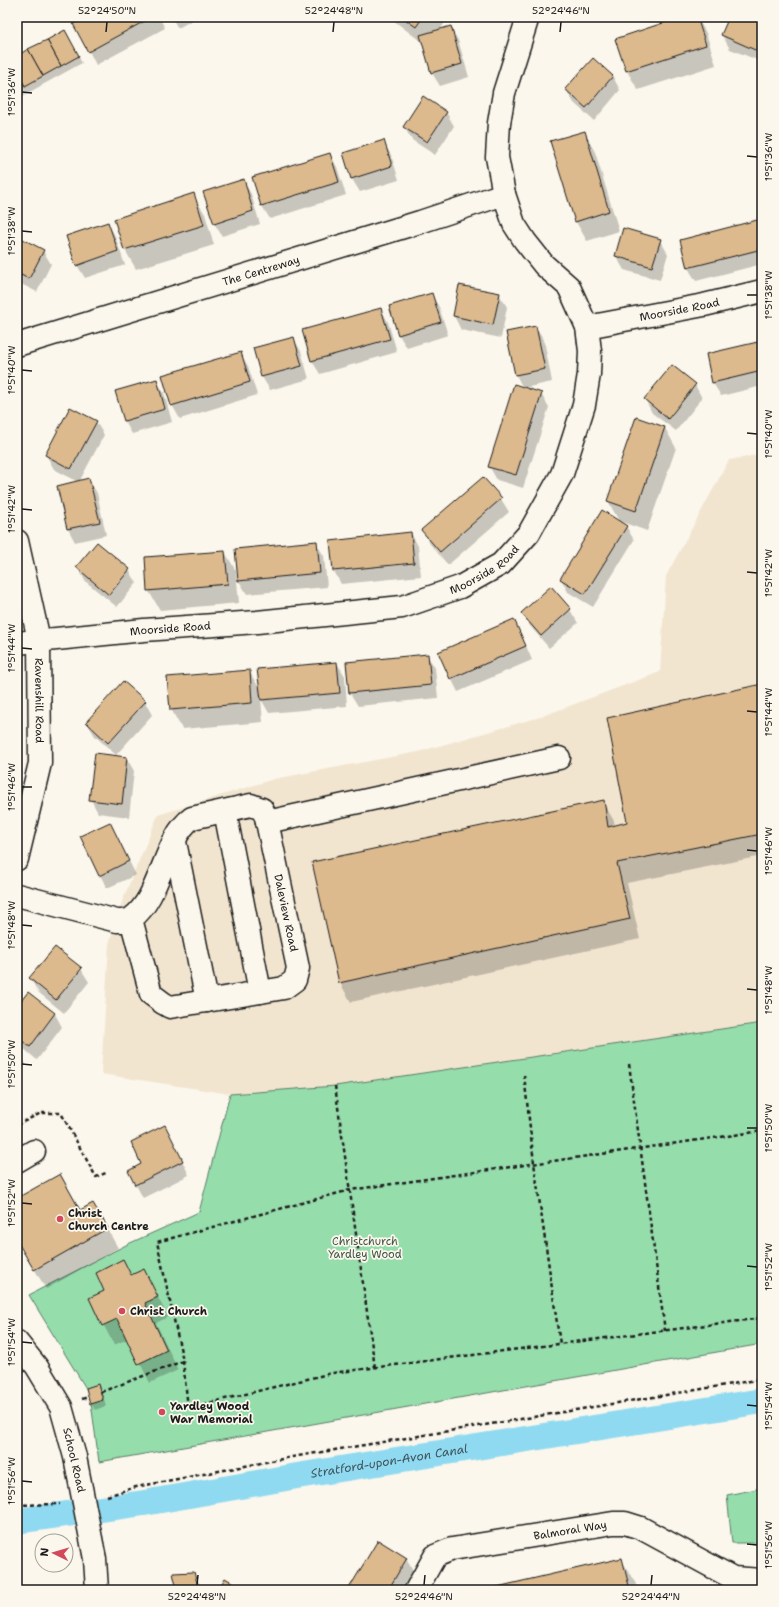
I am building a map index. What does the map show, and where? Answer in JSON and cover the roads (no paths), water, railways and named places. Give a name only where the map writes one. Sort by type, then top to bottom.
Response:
[{"type":"street","points":[[528,17],[504,92],[497,157],[504,194],[514,224],[544,265],[569,287],[587,327]]},
{"type":"street","name":"The Centreway","points":[[17,345],[420,222],[504,194]]},
{"type":"street","name":"Moorside Road","points":[[17,643],[144,630],[257,622],[402,607],[460,586],[501,564],[528,532],[562,474],[584,405],[589,374],[590,351],[587,327],[704,306],[762,291]]},
{"type":"street","name":"Ravenshill Road","points":[[17,541],[39,640],[40,763],[17,859]]},
{"type":"street","points":[[267,822],[559,758]]},
{"type":"street","name":"Daleview Road","points":[[251,805],[262,809],[266,817],[298,968],[295,980],[284,988],[170,1007],[151,994],[124,920],[142,907],[150,894],[174,842],[185,824],[192,818],[225,811],[251,805]]},
{"type":"street","points":[[225,811],[260,992]]},
{"type":"street","points":[[174,842],[207,1001]]},
{"type":"street","points":[[17,895],[124,920]]},
{"type":"street","name":"School Road","points":[[17,1342],[37,1367],[61,1407],[75,1457],[95,1559],[97,1590]]},
{"type":"street","name":"Balmoral Way","points":[[416,1590],[435,1556],[452,1549],[613,1523],[624,1523],[641,1528],[730,1584]]},
{"type":"street","points":[[730,1584],[762,1580]]},
{"type":"waterway","name":"Stratford-upon-Avon Canal","points":[[17,1521],[144,1503],[297,1476],[762,1401]]},
{"type":"place","name":"Christ Church Centre","points":[[60,1219]]},
{"type":"place","name":"Christ Church","points":[[122,1311]]},
{"type":"place","name":"Yardley Wood War Memorial","points":[[162,1412]]},
{"type":"park label","name":"Christchurch Yardley Wood","points":[[365,1247]]}]
